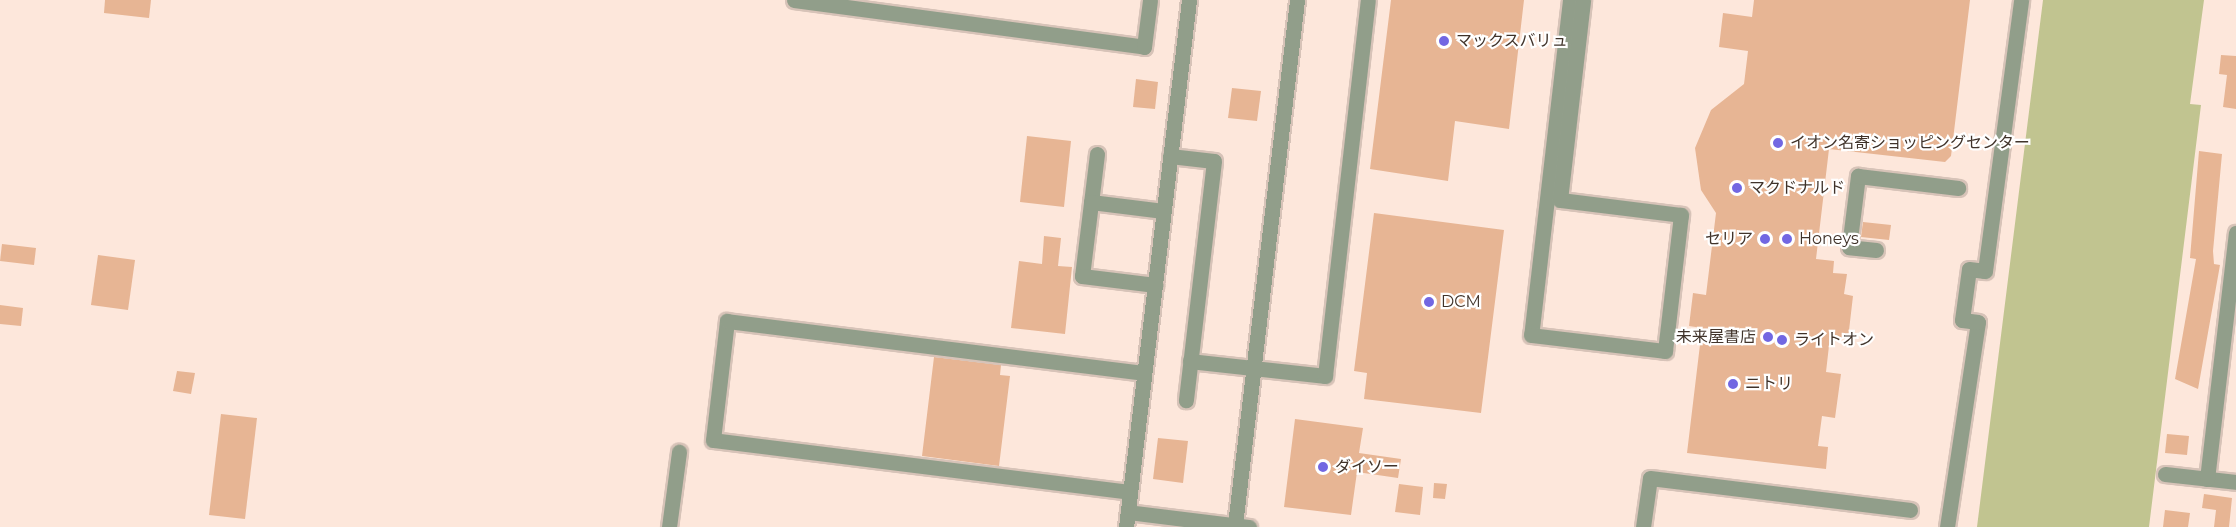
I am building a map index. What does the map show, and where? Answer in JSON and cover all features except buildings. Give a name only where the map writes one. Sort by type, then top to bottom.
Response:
[{"type":"street","points":[[794,0],[1144,47],[1150,0]]},
{"type":"street","points":[[1188,0],[1127,520],[1242,526],[1254,368],[1297,0]]},
{"type":"street","points":[[1191,361],[1325,376],[1368,0]]},
{"type":"street","points":[[1570,0],[1531,335],[1665,351],[1681,215],[1560,200],[1583,0]]},
{"type":"street","points":[[1947,527],[1978,322],[1962,320],[1968,269],[1985,271],[2021,0]]},
{"type":"street","points":[[1097,154],[1082,276],[1155,285]]},
{"type":"street","points":[[1170,156],[1214,161],[1186,400]]},
{"type":"street","points":[[1876,250],[1849,247],[1858,176],[1959,188]]},
{"type":"street","points":[[1091,202],[1163,211]]},
{"type":"street","points":[[2207,479],[2236,233]]},
{"type":"street","points":[[1130,492],[713,440],[714,429],[727,321],[1144,373]]},
{"type":"street","points":[[669,527],[679,452]]},
{"type":"street","points":[[2165,474],[2236,482]]},
{"type":"street","points":[[1643,527],[1650,478],[1910,510]]},
{"type":"green space","points":[[2043,0],[2204,0],[2190,104],[2201,105],[2149,527],[1977,527]]},
{"type":"place","name":"マックスバリュ","points":[[1444,41]]},
{"type":"place","name":"イオン名寄ショッピングセンター","points":[[1778,143]]},
{"type":"place","name":"マクドナルド","points":[[1737,188]]},
{"type":"place","name":"セリア","points":[[1765,239]]},
{"type":"place","name":"Honeys","points":[[1787,239]]},
{"type":"place","name":"DCM","points":[[1429,302]]},
{"type":"place","name":"未来屋書店","points":[[1768,337]]},
{"type":"place","name":"ライトオン","points":[[1782,340]]},
{"type":"place","name":"ニトリ","points":[[1733,384]]},
{"type":"place","name":"ダイソー","points":[[1323,467]]}]
